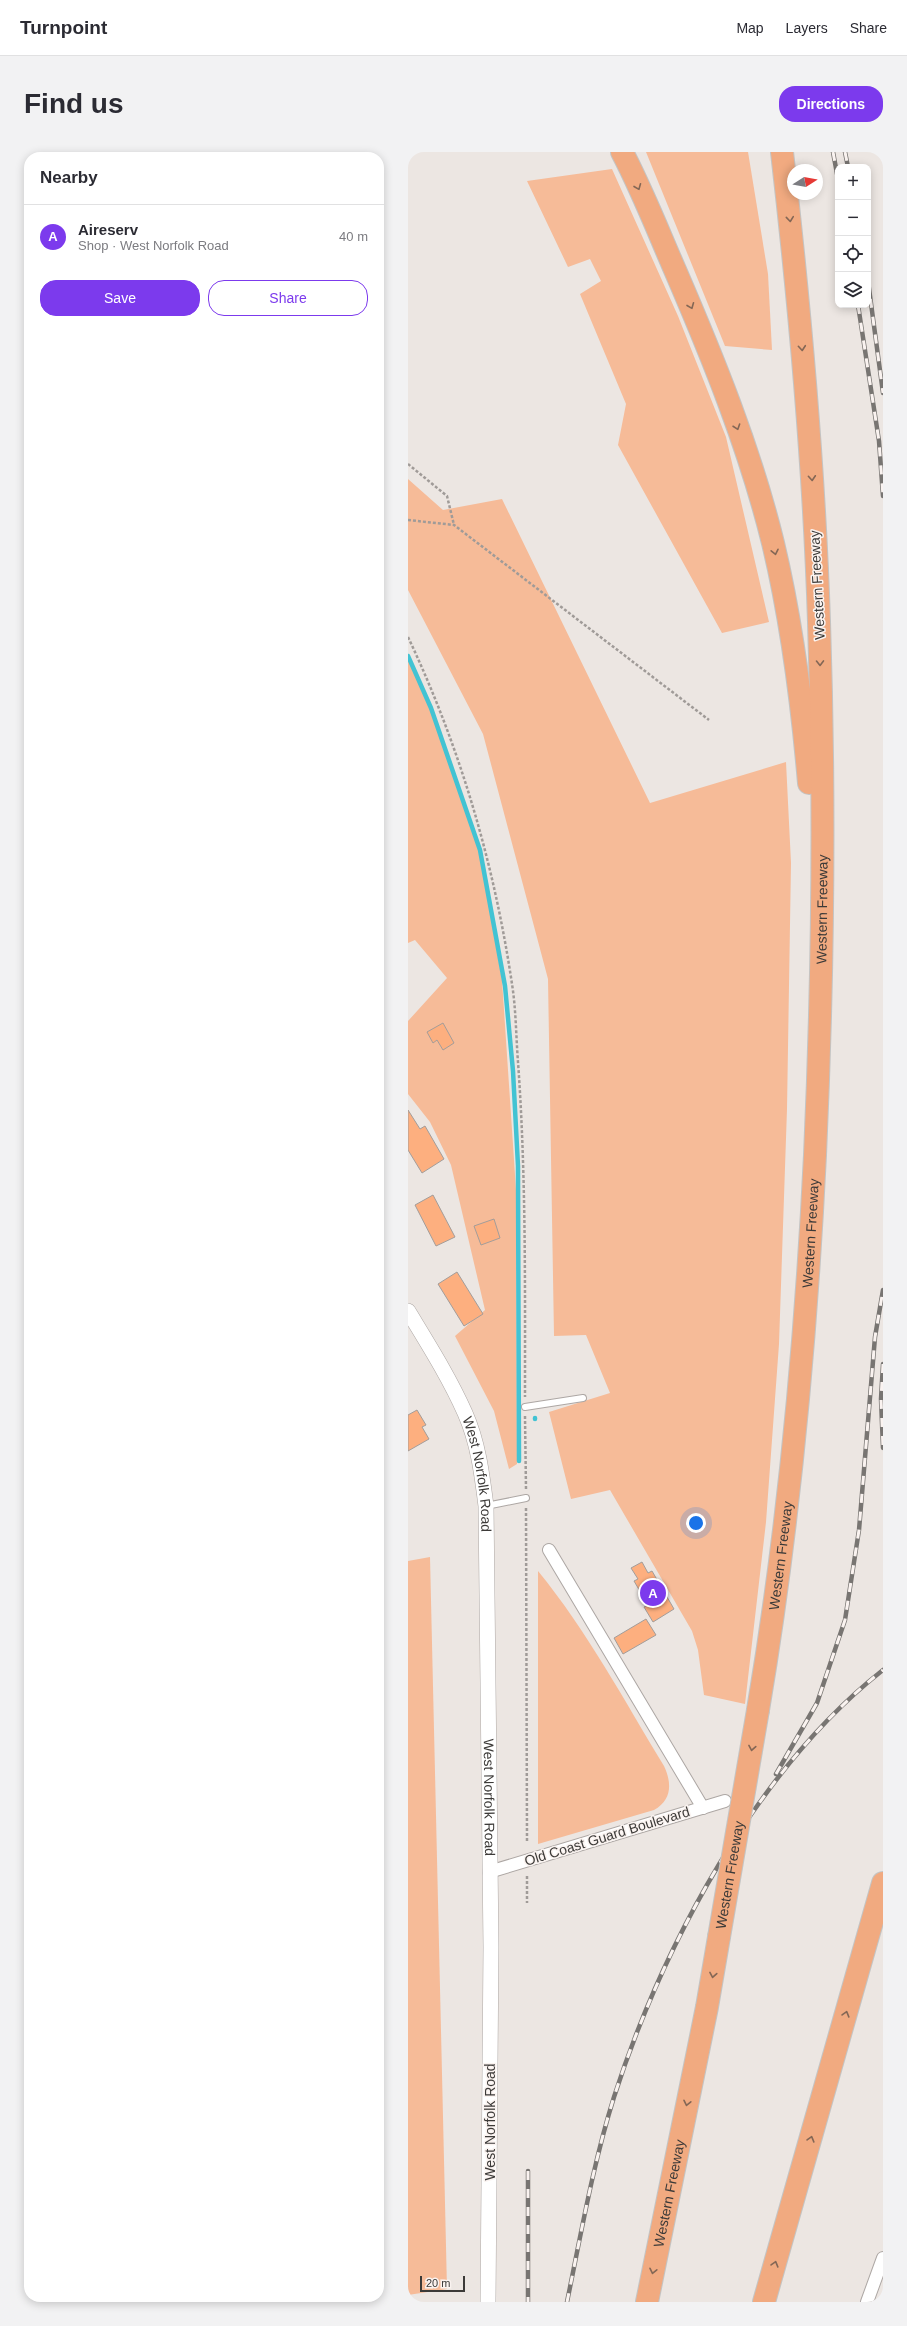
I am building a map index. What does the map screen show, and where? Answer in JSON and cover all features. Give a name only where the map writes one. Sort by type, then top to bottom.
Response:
[{"type":"highway","points":[[622,152],[688,300],[731,408],[754,476],[772,542],[796,662],[806,753],[817,898],[820,1032]]},
{"type":"highway","name":"Western Freeway","points":[[647,2302],[707,2007],[758,1710],[785,1520],[801,1358],[811,1222],[820,1032],[823,868],[819,620],[808,421],[797,285],[782,152]]},
{"type":"highway","points":[[764,2302],[883,1882]]},
{"type":"street","name":"West Norfolk Road","points":[[408,1311],[452,1385],[465,1414],[476,1444],[486,1506],[491,1947],[488,2302]]},
{"type":"street","points":[[549,1550],[703,1808]]},
{"type":"street","name":"Old Coast Guard Boulevard","points":[[489,1872],[725,1801]]},
{"type":"street","points":[[867,2302],[883,2258]]},
{"type":"lane","points":[[525,1407],[582,1398]]},
{"type":"lane","points":[[486,1506],[526,1498]]},
{"type":"path","points":[[408,464],[447,496],[454,524]]},
{"type":"path","points":[[408,520],[454,524],[709,720]]},
{"type":"path","points":[[408,637],[438,705],[471,797],[486,847],[513,986],[522,1129],[526,1498],[527,1841]]},
{"type":"path","points":[[527,1876],[527,1903]]},
{"type":"shaded area","points":[[646,152],[748,152],[768,274],[772,350],[725,346]]},
{"type":"shaded area","points":[[612,169],[678,316],[726,437],[769,622],[722,633],[618,445],[626,404],[580,294],[601,281],[590,259],[568,267],[527,181]]},
{"type":"shaded area","points":[[408,479],[443,510],[502,499],[650,803],[786,762],[791,863],[787,1109],[779,1344],[766,1522],[745,1704],[704,1695],[698,1650],[692,1631],[610,1490],[571,1499],[549,1412],[610,1393],[586,1335],[554,1336],[548,979],[483,734],[408,590]]},
{"type":"shaded area","points":[[408,659],[431,709],[478,844],[502,980],[516,1190],[517,1464],[509,1469],[494,1411],[455,1336],[485,1310],[451,1165],[430,1122],[408,1094],[408,1021],[447,978],[415,940],[408,943]]},
{"type":"shaded area","points":[[430,1557],[447,2289],[408,2295],[408,1561]]},
{"type":"shaded area","points":[[538,1571],[556,1594],[589,1642],[664,1766],[667,1772],[669,1791],[664,1801],[654,1810],[538,1844]]},
{"type":"building","points":[[443,1023],[454,1043],[443,1050],[437,1040],[433,1043],[427,1032]]},
{"type":"building","points":[[408,1110],[420,1129],[425,1126],[444,1159],[422,1173],[408,1150]]},
{"type":"building","points":[[433,1195],[455,1237],[436,1246],[415,1205]]},
{"type":"building","points":[[494,1219],[500,1238],[481,1245],[474,1226]]},
{"type":"building","points":[[457,1272],[483,1314],[464,1326],[438,1284]]},
{"type":"building","points":[[417,1410],[426,1425],[422,1427],[429,1439],[408,1451],[408,1415]]},
{"type":"building","points":[[642,1562],[648,1573],[652,1571],[674,1609],[653,1622],[644,1607],[648,1605],[634,1581],[638,1579],[631,1568]]},
{"type":"building","points":[[646,1619],[656,1635],[623,1654],[614,1638]]},
{"type":"waterway","points":[[408,656],[431,708],[480,850],[505,986],[513,1071],[518,1166],[519,1461]]},
{"type":"railway","points":[[833,152],[835,164]]},
{"type":"railway","points":[[845,152],[847,164]]},
{"type":"railway","points":[[871,303],[883,393]]},
{"type":"railway","points":[[858,308],[879,441],[883,496]]},
{"type":"railway","points":[[776,1774],[817,1703],[845,1620],[859,1530],[875,1337],[883,1290]]},
{"type":"railway","points":[[883,1364],[881,1399],[883,1448]]},
{"type":"railway","points":[[567,2302],[582,2225],[600,2148],[614,2097],[634,2039],[659,1980],[687,1921],[719,1864],[755,1809],[794,1758],[837,1711],[883,1670]]},
{"type":"railway","points":[[528,2171],[528,2302]]},
{"type":"place","name":"Aireserv","points":[[653,1593]]}]
